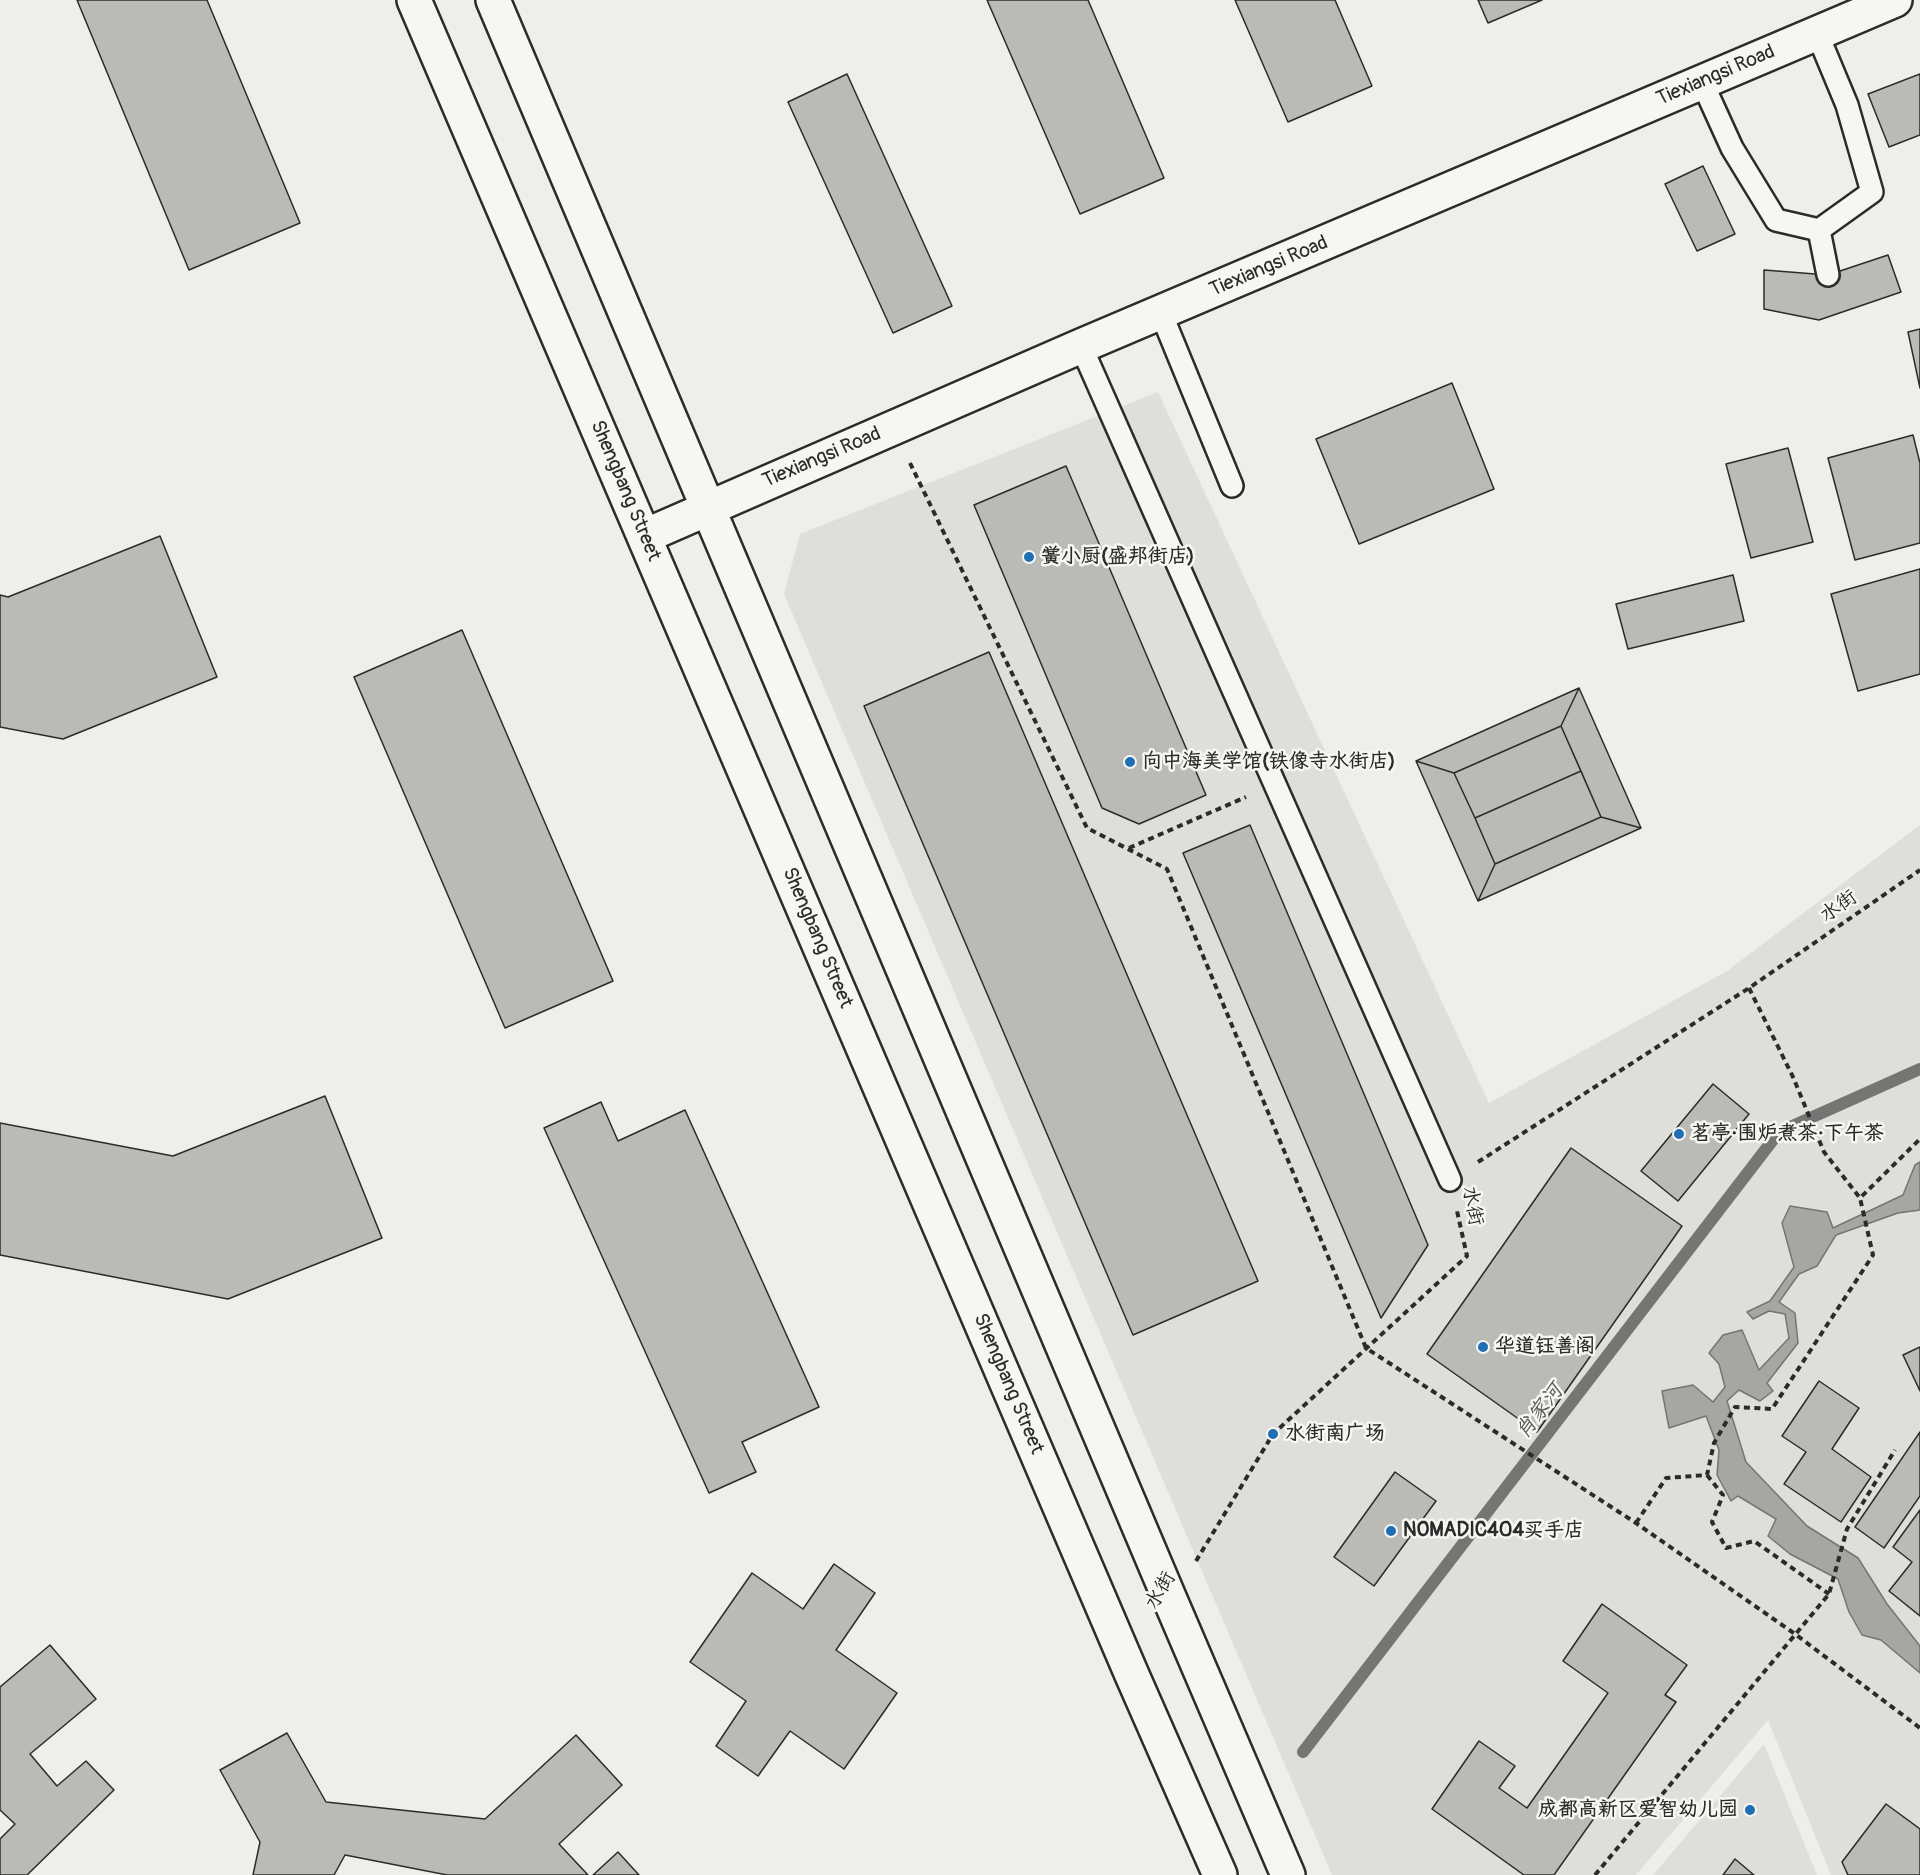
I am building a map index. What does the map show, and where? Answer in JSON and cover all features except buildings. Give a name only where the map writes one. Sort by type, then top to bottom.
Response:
[{"type":"street","name":"Shengbang Street","points":[[414,0],[1132,1675],[1220,1875]]},
{"type":"street","points":[[493,0],[1288,1875]]},
{"type":"street","name":"Tiexiangsi Road","points":[[645,536],[709,506],[1081,346],[1895,0]]},
{"type":"lane","points":[[1702,82],[1732,148],[1776,220],[1819,230],[1872,192],[1847,105],[1817,33]]},
{"type":"lane","points":[[1819,230],[1828,275]]},
{"type":"lane","points":[[1161,313],[1232,486]]},
{"type":"lane","points":[[1081,346],[1450,1180]]},
{"type":"path","points":[[893,428],[1087,828],[1167,869],[1366,1348],[1636,1523],[1795,1634],[1920,1728]]},
{"type":"path","points":[[1128,848],[1276,785]]},
{"type":"path","name":"水街","points":[[1171,1602],[1273,1434],[1467,1256],[1450,1180],[1749,988],[1920,870]]},
{"type":"path","points":[[1707,1475],[1714,1443],[1735,1407],[1772,1409],[1873,1255],[1860,1198],[1824,1152],[1793,1077],[1749,988]]},
{"type":"path","points":[[1860,1198],[1920,1139]]},
{"type":"path","points":[[1595,1875],[1829,1594],[1847,1529],[1895,1450]]},
{"type":"path","points":[[1636,1523],[1666,1478],[1707,1475]]},
{"type":"path","points":[[1707,1475],[1723,1495],[1712,1522],[1726,1548],[1754,1540],[1829,1594]]},
{"type":"shaded area","points":[[1158,392],[1489,1103],[1727,971],[1920,825],[1920,1875],[1831,1875],[1768,1720],[1636,1875],[1332,1875],[784,594],[800,534]]},
{"type":"shaded area","points":[[1920,1162],[1920,1210],[1898,1213],[1836,1235],[1817,1266],[1799,1274],[1779,1302],[1795,1313],[1798,1343],[1767,1383],[1773,1391],[1760,1401],[1739,1390],[1727,1401],[1746,1462],[1807,1526],[1858,1558],[1887,1604],[1920,1646],[1920,1673],[1881,1640],[1862,1635],[1849,1612],[1838,1579],[1790,1554],[1768,1536],[1776,1519],[1738,1496],[1731,1501],[1717,1475],[1719,1450],[1706,1416],[1669,1428],[1662,1391],[1693,1385],[1713,1402],[1725,1387],[1719,1364],[1709,1353],[1723,1335],[1742,1330],[1759,1370],[1789,1338],[1785,1314],[1769,1311],[1753,1319],[1747,1312],[1770,1301],[1794,1267],[1782,1223],[1790,1206],[1827,1212],[1833,1228],[1903,1195],[1915,1165]]},
{"type":"shaded area","name":"成都高新区爱智幼儿园","points":[[1764,1744],[1817,1875],[1653,1875]]},
{"type":"waterway","name":"肖家河","points":[[1303,1752],[1779,1132],[1920,1069]]},
{"type":"place","name":"黉小厨(盛邦街店)","points":[[1029,557]]},
{"type":"place","name":"向中海美学馆(铁像寺水街店)","points":[[1130,762]]},
{"type":"place","name":"茗亭·围炉煮茶·下午茶","points":[[1679,1134]]},
{"type":"place","name":"华道钰善阁","points":[[1483,1347]]},
{"type":"place","name":"水街南广场","points":[[1273,1434]]},
{"type":"place","name":"NOMADIC404买手店","points":[[1391,1531]]},
{"type":"place","name":"成都高新区爱智幼儿园","points":[[1750,1810]]}]
